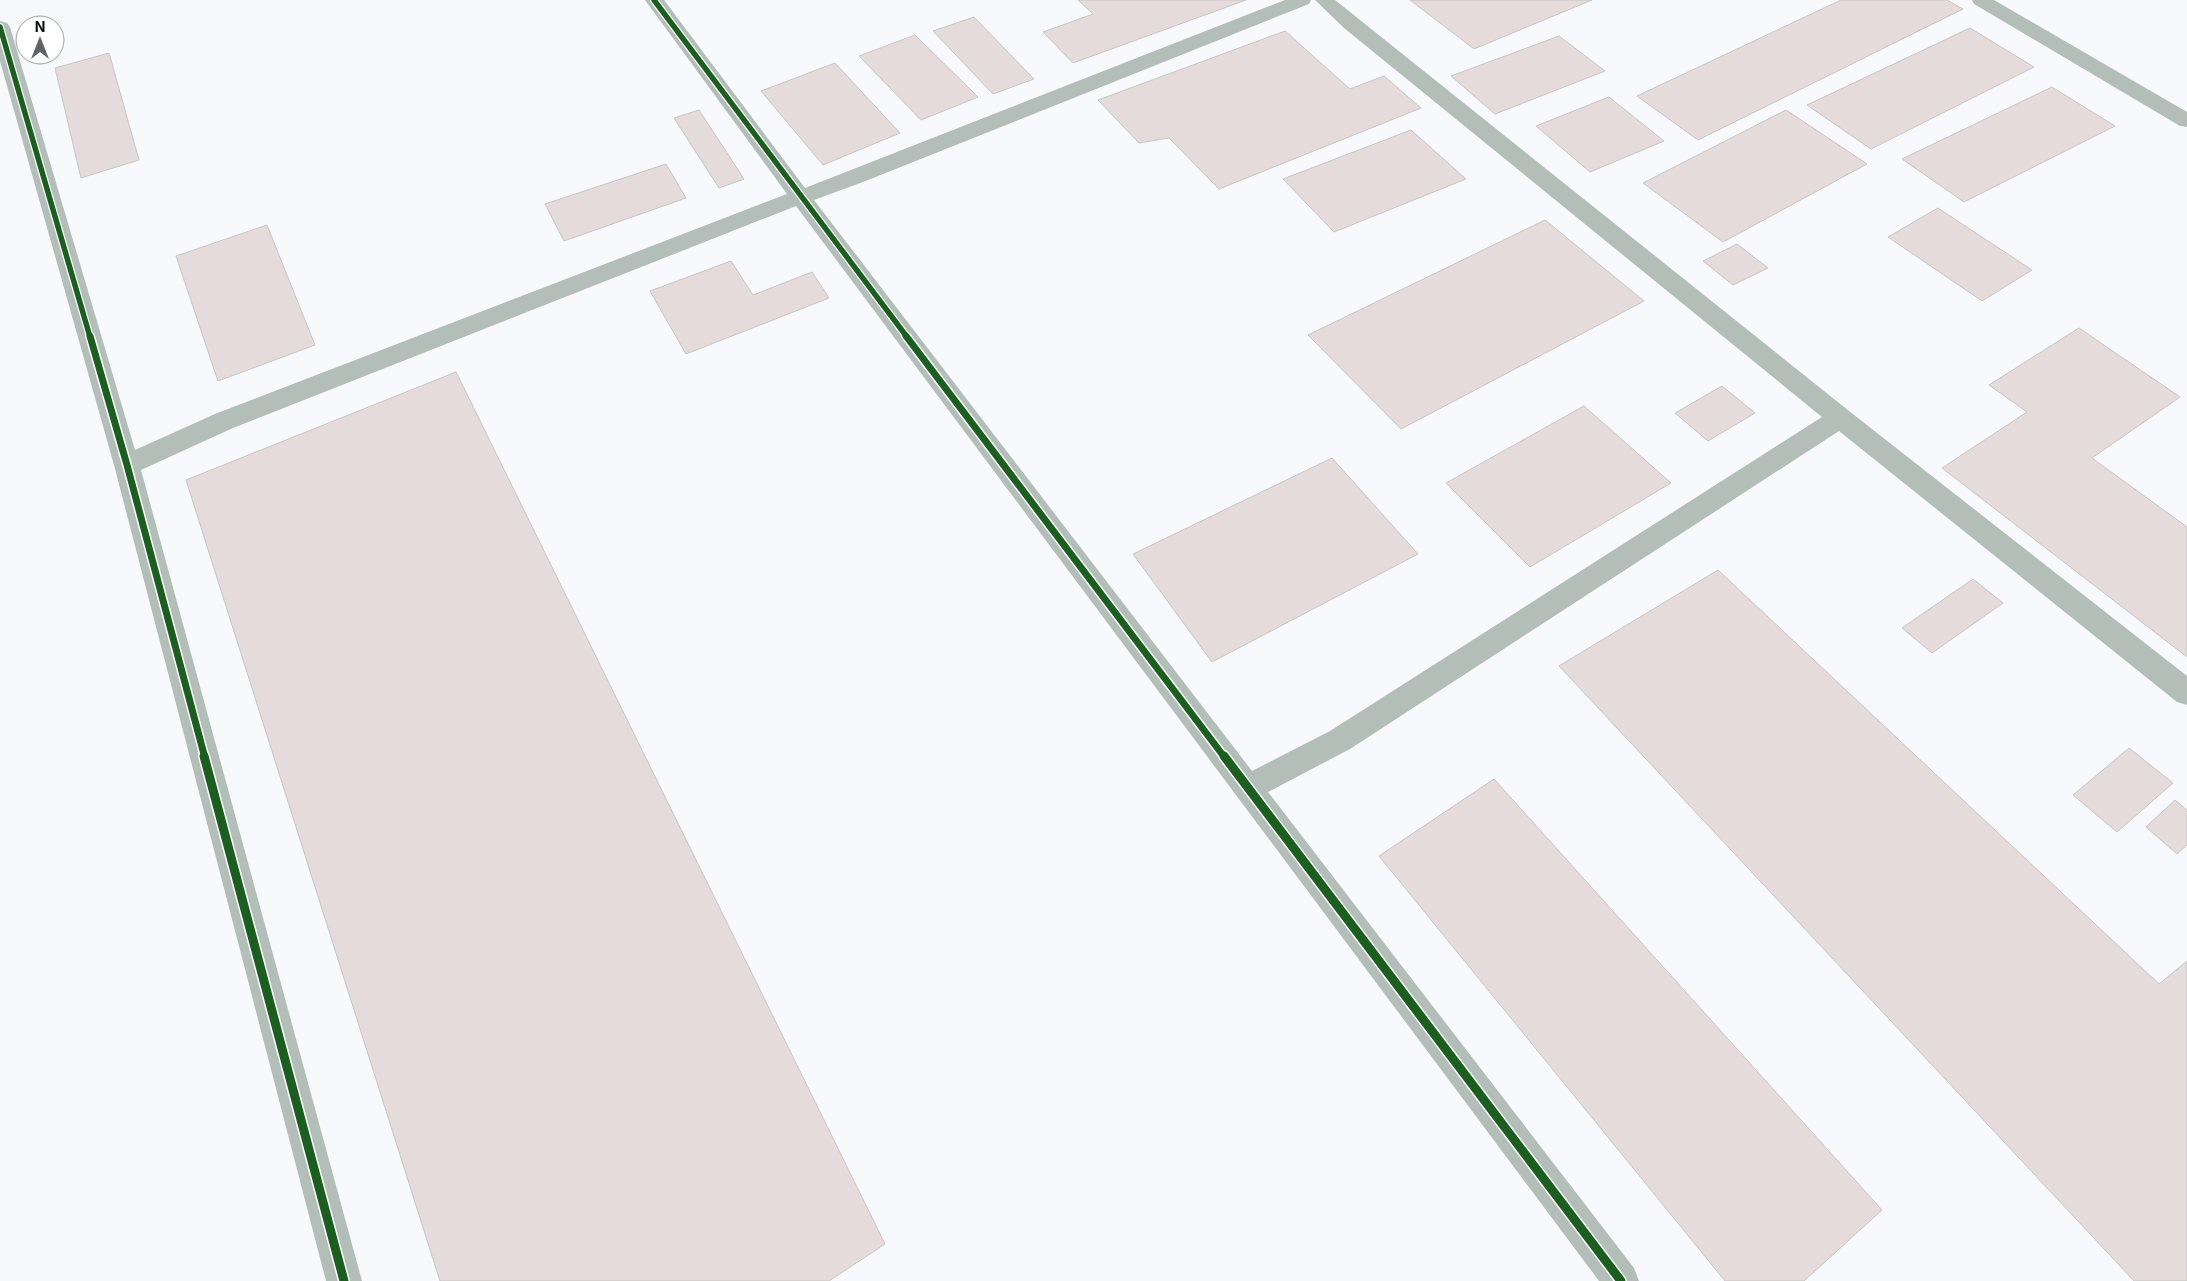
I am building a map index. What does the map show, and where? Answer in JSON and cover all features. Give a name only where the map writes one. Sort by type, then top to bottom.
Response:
[{"type":"street","points":[[654,0],[801,198],[1622,1281]]},
{"type":"street","points":[[127,464],[224,421],[753,214],[801,198],[1302,0]]},
{"type":"street","points":[[1324,0],[1351,24],[1840,418],[2187,692]]},
{"type":"street","points":[[1981,0],[2187,121]]},
{"type":"street","points":[[0,27],[127,464],[344,1281]]},
{"type":"street","points":[[1249,787],[1340,740],[1840,418]]},
{"type":"building","points":[[1078,0],[1246,0],[1073,63],[1043,32],[1093,14]]},
{"type":"building","points":[[1410,0],[1592,0],[1474,49]]},
{"type":"building","points":[[1841,0],[1947,0],[1963,9],[1698,140],[1637,96]]},
{"type":"building","points":[[974,17],[1034,79],[993,94],[933,31]]},
{"type":"building","points":[[1970,28],[2034,67],[1871,149],[1807,105]]},
{"type":"building","points":[[1285,31],[1350,89],[1384,76],[1421,108],[1219,189],[1169,138],[1139,143],[1098,100]]},
{"type":"building","points":[[915,35],[978,97],[921,120],[859,56]]},
{"type":"building","points":[[1559,36],[1605,71],[1495,114],[1451,76]]},
{"type":"building","points":[[109,53],[139,160],[81,178],[55,68]]},
{"type":"building","points":[[835,63],[900,133],[823,165],[761,91]]},
{"type":"building","points":[[2052,87],[2115,126],[1964,202],[1902,159]]},
{"type":"building","points":[[1609,97],[1664,141],[1590,172],[1536,126]]},
{"type":"building","points":[[699,110],[744,179],[719,188],[674,118]]},
{"type":"building","points":[[1786,110],[1867,164],[1723,242],[1643,183]]},
{"type":"building","points":[[1411,130],[1466,179],[1334,232],[1283,179]]},
{"type":"building","points":[[666,164],[686,198],[564,241],[545,204]]},
{"type":"building","points":[[1938,208],[2032,270],[1982,301],[1888,237]]},
{"type":"building","points":[[1545,220],[1644,301],[1401,429],[1308,335]]},
{"type":"building","points":[[267,225],[315,345],[218,381],[176,256]]},
{"type":"building","points":[[1737,244],[1768,268],[1733,285],[1703,261]]},
{"type":"building","points":[[731,261],[753,295],[812,272],[829,298],[686,354],[650,291]]},
{"type":"building","points":[[2079,328],[2180,397],[2092,458],[2187,527],[2187,657],[1942,468],[2027,412],[1989,385]]},
{"type":"building","points":[[456,372],[885,1244],[829,1281],[440,1281],[186,480]]},
{"type":"building","points":[[1722,386],[1755,413],[1708,441],[1675,413]]},
{"type":"building","points":[[1584,406],[1671,483],[1530,567],[1446,483]]},
{"type":"building","points":[[1332,458],[1418,554],[1212,662],[1133,554]]},
{"type":"building","points":[[1718,570],[2159,984],[2187,961],[2187,1281],[2134,1281],[1559,666]]},
{"type":"building","points":[[1973,579],[2003,603],[1932,653],[1902,628]]},
{"type":"building","points":[[2129,748],[2173,783],[2117,832],[2073,795]]},
{"type":"building","points":[[1494,779],[1882,1210],[1804,1281],[1725,1281],[1379,856]]},
{"type":"building","points":[[2175,800],[2187,810],[2187,845],[2177,854],[2146,827]]},
{"type":"cycle path","points":[[654,0],[801,198],[1621,1281]]},
{"type":"cycle path","points":[[0,27],[127,465],[344,1281]]}]
